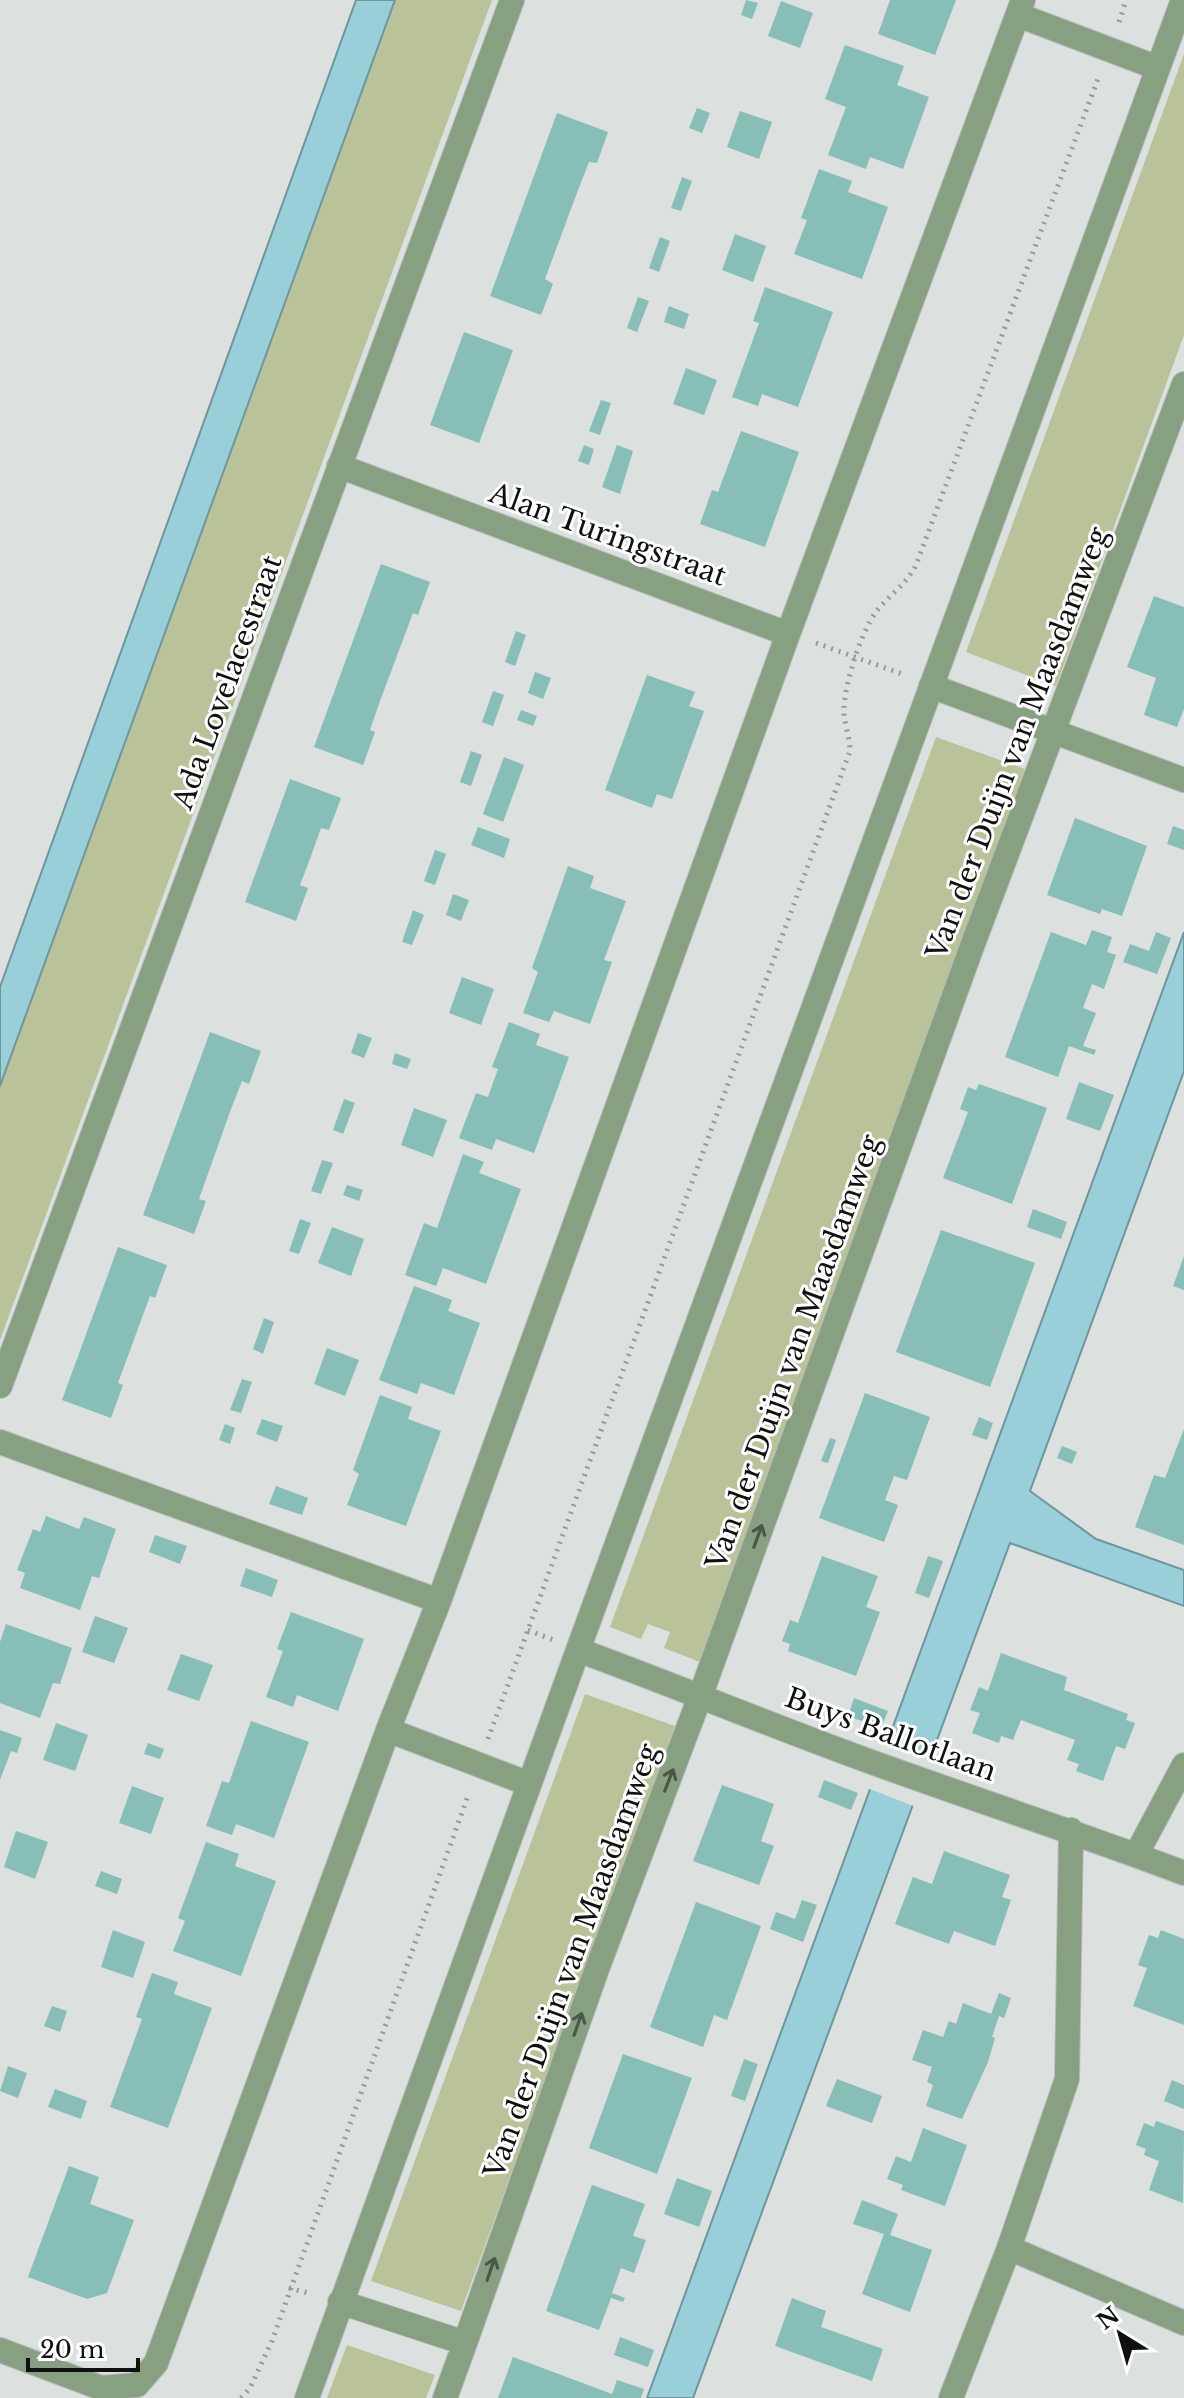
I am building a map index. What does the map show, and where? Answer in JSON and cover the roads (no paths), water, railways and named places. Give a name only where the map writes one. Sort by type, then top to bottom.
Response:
[{"type":"street","name":"Ada Lovelacestraat","points":[[0,1386],[512,0]]},
{"type":"street","points":[[305,2398],[1183,0]]},
{"type":"street","points":[[0,2350],[101,2388],[137,2385],[156,2363],[388,1730],[439,1601],[788,634],[1020,7],[1109,50],[1158,68]]},
{"type":"street","name":"Van der Duijn van Maasdamweg","points":[[445,2398],[597,1969],[701,1694],[971,949],[1184,384]]},
{"type":"street","name":"Alan Turingstraat","points":[[339,466],[788,634]]},
{"type":"street","points":[[931,686],[1184,780]]},
{"type":"street","points":[[0,1442],[439,1601]]},
{"type":"street","name":"Buys Ballotlaan","points":[[578,1650],[701,1694],[860,1758],[1071,1830],[1184,1873]]},
{"type":"street","points":[[388,1730],[529,1784]]},
{"type":"street","points":[[1136,1855],[1184,1765]]},
{"type":"street","points":[[951,2398],[1009,2248],[1067,2079],[1071,1830]]},
{"type":"street","points":[[1009,2248],[1184,2323]]},
{"type":"street","points":[[340,2302],[465,2343]]},
{"type":"water","points":[[356,0],[395,0],[0,1086],[0,987]]},
{"type":"water","points":[[1184,932],[1184,1071],[1030,1491],[1096,1539],[1184,1570],[1184,1606],[1010,1543],[693,2398],[647,2398]]}]
